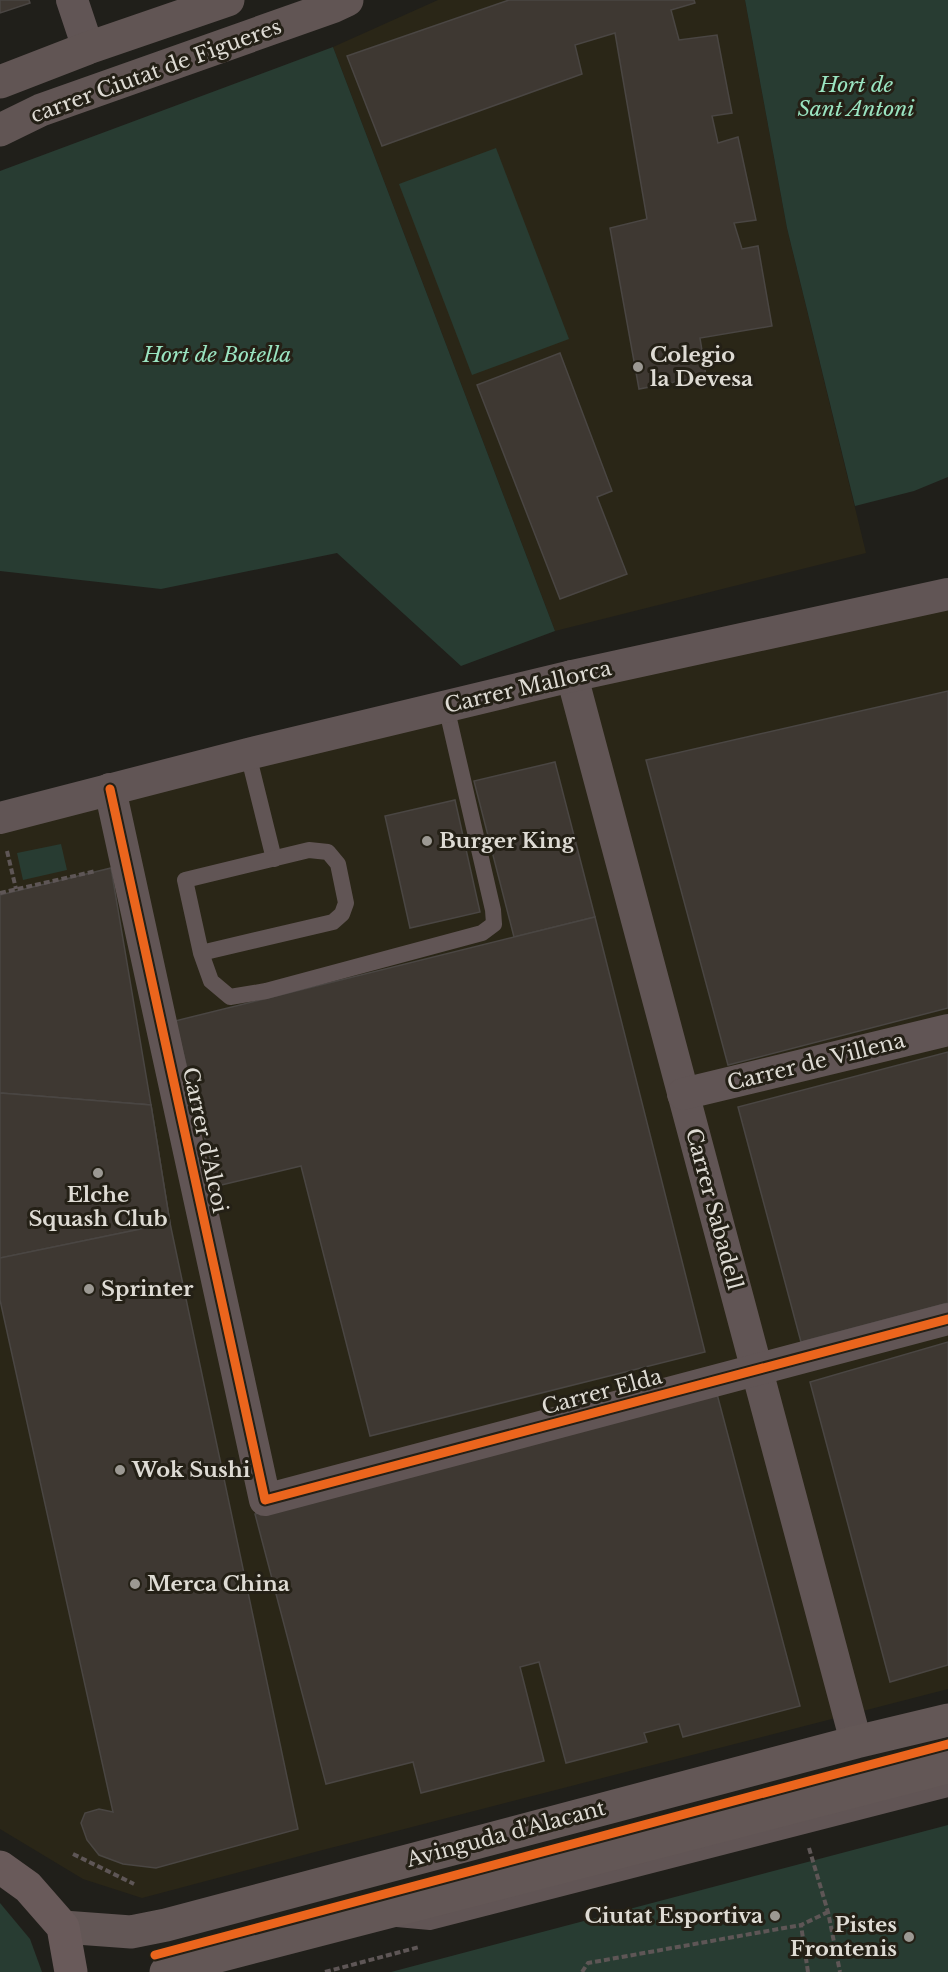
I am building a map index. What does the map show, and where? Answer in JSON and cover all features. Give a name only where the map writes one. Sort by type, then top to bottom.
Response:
[{"type":"highway","points":[[0,1867],[28,1887],[63,1927],[71,1972]]},
{"type":"main road","name":"carrer Ciutat de Figueres","points":[[0,82],[88,48],[228,0]]},
{"type":"main road","name":"carrer Ciutat de Figueres","points":[[0,130],[41,110],[332,7],[346,0]]},
{"type":"main road","name":"Avinguda d'Alacant","points":[[63,1927],[131,1932],[166,1925],[856,1742],[948,1720]]},
{"type":"main road","points":[[166,1972],[176,1967],[213,1965],[372,1916],[948,1767]]},
{"type":"street","points":[[72,0],[88,48]]},
{"type":"street","name":"Carrer Mallorca","points":[[0,818],[248,754],[572,676],[948,594]]},
{"type":"street","name":"Carrer Sabadell","points":[[572,676],[856,1742]]},
{"type":"street","name":"Carrer Mallorca","points":[[0,809],[110,789]]},
{"type":"street","name":"Carrer d'Alcoi","points":[[110,789],[265,1500]]},
{"type":"street","name":"Carrer de Villena","points":[[683,1094],[948,1030]]},
{"type":"street","name":"Carrer Elda","points":[[265,1500],[948,1319]]},
{"type":"lane","points":[[201,953],[333,922],[342,914],[346,903],[338,864],[328,852],[309,850],[184,880],[201,953],[210,981],[230,997],[266,991],[482,933],[494,924],[493,910],[446,706]]},
{"type":"lane","points":[[248,754],[274,858]]},
{"type":"lane","points":[[372,1916],[430,1922],[948,1789]]},
{"type":"path","points":[[7,851],[16,889]]},
{"type":"path","points":[[0,893],[106,868]]},
{"type":"path","points":[[809,1846],[828,1912],[840,1972]]},
{"type":"path","points":[[73,1854],[134,1884]]},
{"type":"path","points":[[582,1972],[588,1963],[801,1925],[828,1912]]},
{"type":"path","points":[[801,1925],[808,1972]]},
{"type":"shaded area","name":"Colegio la Devesa","points":[[438,0],[745,0],[787,228],[866,553],[555,631],[333,47]]},
{"type":"shaded area","points":[[948,594],[948,1689],[142,1898],[83,1879],[0,1829],[0,818]]},
{"type":"green space","name":"Hort de Sant Antoni","points":[[745,0],[948,0],[948,477],[914,491],[855,506],[787,228]]},
{"type":"green space","name":"Hort de Botella","points":[[333,47],[555,631],[461,666],[337,553],[161,589],[0,571],[0,171]]},
{"type":"green space","points":[[496,148],[569,339],[472,375],[399,184]]},
{"type":"green space","points":[[61,844],[67,870],[23,880],[17,853]]},
{"type":"green space","name":"Ciutat Esportiva","points":[[948,1825],[948,1972],[391,1972]]},
{"type":"green space","points":[[0,1903],[30,1939],[42,1972],[0,1972]]},
{"type":"building","points":[[0,0],[29,0],[30,3],[0,13]]},
{"type":"building","points":[[509,0],[694,0],[695,3],[671,10],[679,40],[717,35],[732,113],[712,116],[718,143],[738,137],[756,220],[734,223],[742,249],[758,246],[772,326],[700,338],[706,376],[639,389],[610,228],[647,219],[615,33],[575,45],[582,74],[382,146],[347,56]]},
{"type":"building","points":[[560,353],[612,491],[597,497],[627,574],[560,599],[477,385]]},
{"type":"building","points":[[948,691],[948,1008],[728,1065],[646,760]]},
{"type":"building","points":[[555,762],[595,917],[514,937],[474,781]]},
{"type":"building","points":[[455,800],[480,912],[410,928],[385,816]]},
{"type":"building","points":[[111,868],[151,1105],[0,1093],[0,895]]},
{"type":"building","points":[[595,917],[705,1352],[370,1436],[301,1166],[217,1186],[175,1021]]},
{"type":"building","points":[[948,1052],[948,1303],[801,1342],[738,1107]]},
{"type":"building","name":"Elche Squash Club","points":[[0,1093],[151,1105],[170,1223],[0,1258],[0,1218],[4,1235],[46,1226],[27,1135],[0,1140]],"holes":[[[137,1114],[156,1205],[113,1214],[94,1122]],[[81,1125],[100,1216],[58,1225],[39,1134]]]},
{"type":"building","name":"Elche Squash Club","points":[[0,1093],[151,1105],[170,1223],[0,1258]]},
{"type":"building","points":[[170,1223],[298,1829],[156,1868],[123,1864],[99,1855],[87,1840],[81,1823],[85,1813],[99,1809],[113,1812],[0,1300],[0,1258]]},
{"type":"building","points":[[948,1342],[948,1665],[890,1682],[810,1382]]},
{"type":"building","points":[[717,1394],[800,1706],[683,1737],[679,1724],[644,1733],[647,1742],[566,1763],[539,1662],[520,1667],[544,1761],[421,1793],[413,1762],[326,1784],[255,1514]]},
{"type":"cycle path","points":[[110,789],[265,1500],[948,1319]]},
{"type":"cycle path","points":[[155,1955],[948,1744]]},
{"type":"place","name":"Colegio la Devesa","points":[[638,367]]},
{"type":"place","name":"Burger King","points":[[427,841]]},
{"type":"place","name":"Elche Squash Club","points":[[98,1173]]},
{"type":"place","name":"Sprinter","points":[[89,1289]]},
{"type":"place","name":"Wok Sushi","points":[[120,1470]]},
{"type":"place","name":"Merca China","points":[[135,1584]]},
{"type":"place","name":"Ciutat Esportiva","points":[[775,1916]]},
{"type":"place","name":"Pistes Frontenis","points":[[909,1937]]}]
